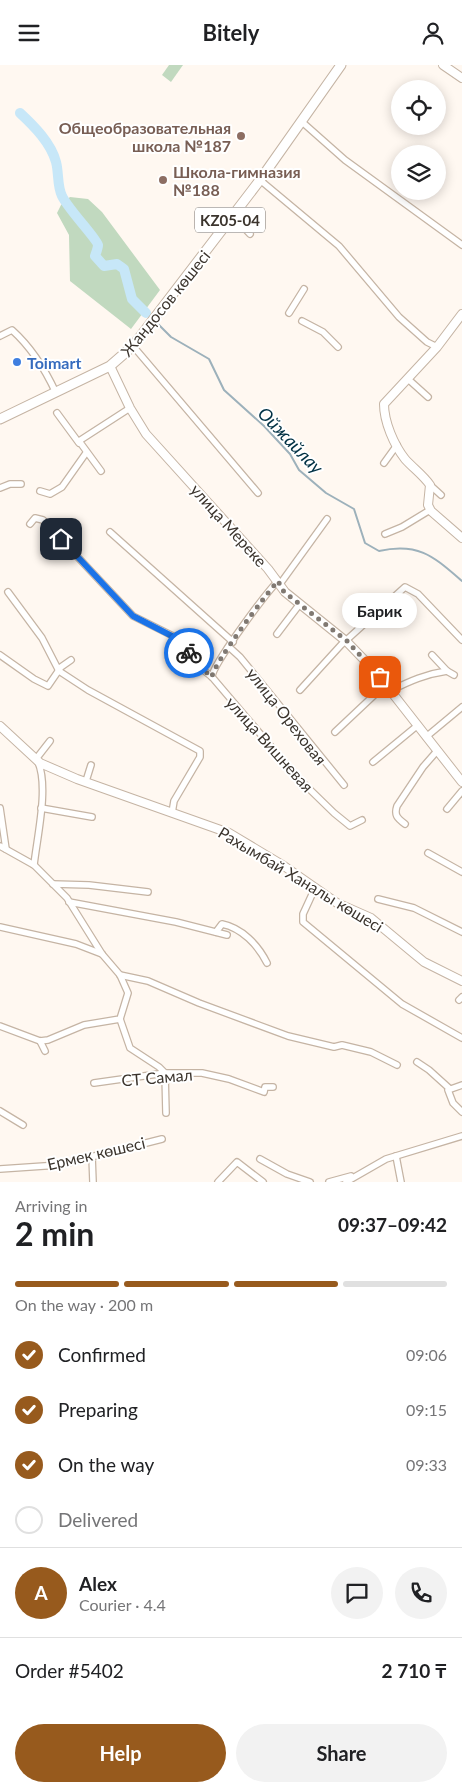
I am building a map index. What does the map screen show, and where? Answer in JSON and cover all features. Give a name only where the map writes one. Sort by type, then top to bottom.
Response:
[{"type":"main road","name":"Жандосов көшесі","points":[[0,419],[110,367],[133,346],[233,216],[341,65]]},
{"type":"street","points":[[444,65],[461,75]]},
{"type":"street","points":[[301,121],[346,160],[462,245]]},
{"type":"street","points":[[260,179],[339,246],[399,317],[428,342],[437,347]]},
{"type":"street","points":[[233,216],[250,234]]},
{"type":"street","points":[[289,313],[304,289]]},
{"type":"street","points":[[441,495],[405,459],[397,445],[384,411],[384,404],[437,347],[462,314]]},
{"type":"street","points":[[302,321],[323,332],[338,347]]},
{"type":"street","points":[[0,336],[12,330],[20,337],[42,363],[56,393]]},
{"type":"street","points":[[133,346],[258,493]]},
{"type":"street","name":"улица Мереке","points":[[110,367],[130,408],[152,441],[214,507],[279,583],[284,592],[347,641],[392,691],[462,782]]},
{"type":"street","points":[[408,379],[428,397]]},
{"type":"street","points":[[78,440],[130,408]]},
{"type":"street","points":[[57,413],[101,471]]},
{"type":"street","points":[[384,463],[397,445]]},
{"type":"street","points":[[40,491],[50,494],[62,487],[86,453]]},
{"type":"street","points":[[0,488],[10,484],[21,484]]},
{"type":"street","points":[[430,485],[428,505],[430,510],[440,521],[462,538]]},
{"type":"street","points":[[385,534],[402,527],[430,510]]},
{"type":"street","name":"улица Вишневая","points":[[30,524],[36,518],[43,520],[133,616],[172,636],[186,648],[197,665],[212,677],[286,766],[334,813],[350,826],[362,820]]},
{"type":"street","points":[[212,677],[213,671],[231,645],[327,519]]},
{"type":"street","name":"улица Ореховая","points":[[110,532],[231,645],[344,785]]},
{"type":"street","points":[[300,689],[347,641],[405,587],[418,593],[462,640]]},
{"type":"street","points":[[8,592],[42,638],[59,671],[88,690],[199,749],[200,757],[174,801],[172,813]]},
{"type":"street","points":[[277,635],[299,605]]},
{"type":"street","points":[[0,655],[44,685],[50,684],[59,671],[71,660]]},
{"type":"street","points":[[432,655],[447,671],[454,675]]},
{"type":"street","points":[[430,674],[438,670],[439,665],[437,661]]},
{"type":"street","points":[[392,691],[414,679],[447,671]]},
{"type":"street","points":[[335,732],[386,684]]},
{"type":"street","points":[[426,737],[462,707]]},
{"type":"street","points":[[373,762],[418,725]]},
{"type":"street","name":"Рахымбай Ханалы көшесі","points":[[0,726],[36,759],[86,781],[229,833],[284,866],[337,903],[371,917],[419,959],[462,981]]},
{"type":"street","points":[[34,865],[41,808],[41,770],[36,759],[50,741]]},
{"type":"street","points":[[405,824],[397,818],[395,813],[397,805],[423,767],[437,751]]},
{"type":"street","points":[[86,781],[91,765]]},
{"type":"street","points":[[447,809],[462,791]]},
{"type":"street","points":[[0,808],[3,848],[34,865],[53,884],[69,902],[102,955],[125,981],[128,993],[120,1019],[130,1048],[165,1073],[166,1113]]},
{"type":"street","points":[[41,808],[92,817]]},
{"type":"street","points":[[428,853],[462,872]]},
{"type":"street","points":[[53,884],[89,885],[148,893]]},
{"type":"street","points":[[315,888],[303,914],[303,922],[402,1004],[462,1038]]},
{"type":"street","points":[[378,899],[414,908],[462,932]]},
{"type":"street","points":[[69,902],[227,935]]},
{"type":"street","points":[[216,932],[222,924],[230,925],[255,944],[267,963]]},
{"type":"street","points":[[0,927],[76,944],[102,955]]},
{"type":"street","points":[[120,975],[148,981],[199,1003],[288,1036],[334,1047],[342,1045],[371,1052],[397,1065]]},
{"type":"street","points":[[0,1026],[40,1041],[48,1040],[84,1025],[120,1019]]},
{"type":"street","points":[[40,1041],[46,1051]]},
{"type":"street","points":[[417,1062],[429,1069],[450,1089]]},
{"type":"street","name":"СТ Самал","points":[[94,1083],[165,1073],[210,1075],[239,1082],[257,1091],[264,1092],[265,1087],[273,1087]]},
{"type":"street","points":[[450,1089],[462,1085]]},
{"type":"street","points":[[450,1089],[448,1093],[462,1112]]},
{"type":"street","points":[[0,1111],[23,1125]]},
{"type":"street","points":[[329,1182],[359,1173],[396,1156],[462,1136]]},
{"type":"street","name":"Ермек көшесі","points":[[0,1169],[59,1165],[162,1139]]},
{"type":"street","points":[[396,1156],[401,1182]]},
{"type":"street","points":[[92,1157],[93,1182]]},
{"type":"street","points":[[260,1159],[287,1174],[310,1182]]},
{"type":"street","points":[[218,1182],[237,1162],[263,1182]]},
{"type":"street","points":[[346,1182],[359,1173]]},
{"type":"green space","points":[[169,65],[183,65],[171,82],[162,75]]},
{"type":"green space","points":[[70,197],[88,199],[102,212],[160,290],[131,329],[70,281],[69,235],[57,213],[61,205]]},
{"type":"waterway","points":[[20,113],[36,129],[54,155],[62,196],[98,245],[95,256],[104,266],[117,264],[124,269],[132,299],[146,313]]},
{"type":"waterway","name":"Ойжайлау","points":[[158,324],[171,337],[209,359],[224,390],[264,426],[290,454],[299,470],[326,493],[354,509],[365,543],[379,551],[393,549],[415,550],[434,559],[462,581]]},
{"type":"way so far","points":[[189,653],[197,665],[212,677],[213,671],[250,617],[278,581],[284,592],[347,641],[380,677]]},
{"type":"place","name":"Общеобразовательная школа №187","points":[[241,136]]},
{"type":"place","name":"Школа-гимназия №188","points":[[163,180]]},
{"type":"place","name":"Toimart","points":[[17,362]]},
{"type":"place","name":"Барик","points":[[380,677]]},
{"type":"route","points":[[61,539],[133,616],[150,626],[162,629],[186,648],[189,653]]}]
